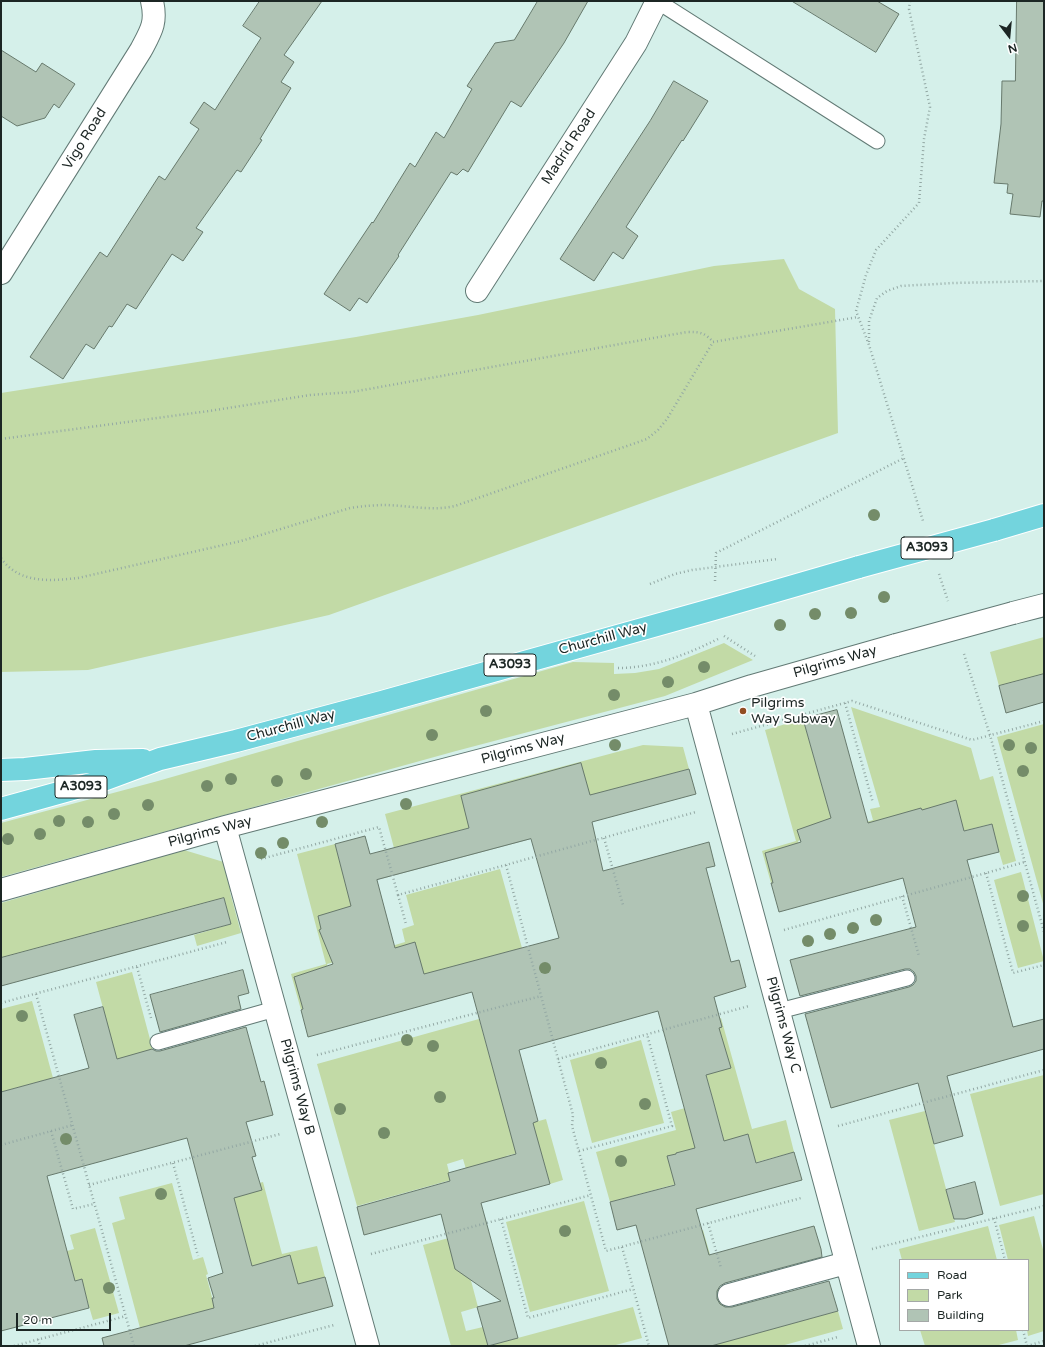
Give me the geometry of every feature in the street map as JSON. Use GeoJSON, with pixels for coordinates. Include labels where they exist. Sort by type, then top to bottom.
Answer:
{"type":"FeatureCollection","features":[{"type":"Feature","properties":{"kind":"main road","name":"Churchill Way"},"geometry":{"type":"LineString","coordinates":[[1,809],[98,782],[160,759],[236,741],[382,702],[714,609],[859,566],[1044,516]]}},
{"type":"Feature","properties":{"kind":"main road","name":"Churchill Way"},"geometry":{"type":"LineString","coordinates":[[1,770],[26,769],[96,761],[160,759]]}},
{"type":"Feature","properties":{"kind":"street","name":"Vigo Road"},"geometry":{"type":"LineString","coordinates":[[4,261],[141,50],[153,26],[155,12],[152,1]]}},
{"type":"Feature","properties":{"kind":"street","name":"Madrid Road"},"geometry":{"type":"LineString","coordinates":[[477,291],[636,43],[657,1]]}},
{"type":"Feature","properties":{"kind":"street","name":"Pilgrims Way"},"geometry":{"type":"LineString","coordinates":[[1,890],[225,827],[696,704],[752,686],[896,645],[1044,605]]}},
{"type":"Feature","properties":{"kind":"street","name":"Pilgrims Way C"},"geometry":{"type":"LineString","coordinates":[[696,704],[869,1346]]}},
{"type":"Feature","properties":{"kind":"street","name":"Pilgrims Way B"},"geometry":{"type":"LineString","coordinates":[[225,827],[368,1346]]}},
{"type":"Feature","properties":{"kind":"street"},"geometry":{"type":"LineString","coordinates":[[729,1295],[845,1260]]}},
{"type":"Feature","properties":{"kind":"lane"},"geometry":{"type":"LineString","coordinates":[[657,1],[878,141]]}},
{"type":"Feature","properties":{"kind":"lane"},"geometry":{"type":"LineString","coordinates":[[779,1011],[907,978]]}},
{"type":"Feature","properties":{"kind":"lane"},"geometry":{"type":"LineString","coordinates":[[158,1042],[275,1009]]}},
{"type":"Feature","properties":{"kind":"path"},"geometry":{"type":"LineString","coordinates":[[904,458],[869,345],[856,311],[866,275],[876,250],[919,203],[924,139],[930,106],[909,9],[910,1]]}},
{"type":"Feature","properties":{"kind":"path"},"geometry":{"type":"LineString","coordinates":[[869,345],[869,321],[877,298],[887,291],[901,286],[1044,281]]}},
{"type":"Feature","properties":{"kind":"path"},"geometry":{"type":"LineString","coordinates":[[1,558],[7,567],[21,575],[39,580],[78,578],[240,541],[350,508],[387,505],[446,508],[456,506],[647,439],[658,430],[666,419],[713,342],[858,317]]}},
{"type":"Feature","properties":{"kind":"path"},"geometry":{"type":"LineString","coordinates":[[1,439],[310,396],[352,392],[687,332],[701,332],[713,342]]}},
{"type":"Feature","properties":{"kind":"path"},"geometry":{"type":"LineString","coordinates":[[650,584],[675,574],[692,570],[777,559]]}},
{"type":"Feature","properties":{"kind":"path"},"geometry":{"type":"LineString","coordinates":[[618,668],[631,668],[650,665],[677,657],[724,636]]}},
{"type":"Feature","properties":{"kind":"path"},"geometry":{"type":"LineString","coordinates":[[968,666],[990,735],[1044,930]]}},
{"type":"Feature","properties":{"kind":"path"},"geometry":{"type":"LineString","coordinates":[[706,742],[852,701],[972,740],[1044,721]]}},
{"type":"Feature","properties":{"kind":"path"},"geometry":{"type":"LineString","coordinates":[[845,703],[873,803]]}},
{"type":"Feature","properties":{"kind":"path"},"geometry":{"type":"LineString","coordinates":[[398,895],[723,805]]}},
{"type":"Feature","properties":{"kind":"path"},"geometry":{"type":"LineString","coordinates":[[236,866],[379,827],[406,924]]}},
{"type":"Feature","properties":{"kind":"path"},"geometry":{"type":"LineString","coordinates":[[604,838],[623,905]]}},
{"type":"Feature","properties":{"kind":"path"},"geometry":{"type":"LineString","coordinates":[[778,932],[1025,862]]}},
{"type":"Feature","properties":{"kind":"path"},"geometry":{"type":"LineString","coordinates":[[506,865],[573,1115],[572,1126],[606,1251],[827,1191]]}},
{"type":"Feature","properties":{"kind":"path"},"geometry":{"type":"LineString","coordinates":[[986,873],[1013,973],[1044,965]]}},
{"type":"Feature","properties":{"kind":"path"},"geometry":{"type":"LineString","coordinates":[[902,896],[923,974],[907,978]]}},
{"type":"Feature","properties":{"kind":"path"},"geometry":{"type":"LineString","coordinates":[[1,1003],[255,934]]}},
{"type":"Feature","properties":{"kind":"path"},"geometry":{"type":"LineString","coordinates":[[137,967],[158,1042]]}},
{"type":"Feature","properties":{"kind":"path"},"geometry":{"type":"LineString","coordinates":[[36,994],[134,1346]]}},
{"type":"Feature","properties":{"kind":"path"},"geometry":{"type":"LineString","coordinates":[[290,1062],[541,996]]}},
{"type":"Feature","properties":{"kind":"path"},"geometry":{"type":"LineString","coordinates":[[558,1059],[755,1004]]}},
{"type":"Feature","properties":{"kind":"path"},"geometry":{"type":"LineString","coordinates":[[579,1152],[672,1126],[647,1034]]}},
{"type":"Feature","properties":{"kind":"path"},"geometry":{"type":"LineString","coordinates":[[812,1134],[1044,1070]]}},
{"type":"Feature","properties":{"kind":"path"},"geometry":{"type":"LineString","coordinates":[[1,1145],[72,1125]]}},
{"type":"Feature","properties":{"kind":"path"},"geometry":{"type":"LineString","coordinates":[[89,1185],[308,1127]]}},
{"type":"Feature","properties":{"kind":"path"},"geometry":{"type":"LineString","coordinates":[[51,1131],[73,1209],[94,1204]]}},
{"type":"Feature","properties":{"kind":"path"},"geometry":{"type":"LineString","coordinates":[[173,1162],[198,1256]]}},
{"type":"Feature","properties":{"kind":"path"},"geometry":{"type":"LineString","coordinates":[[344,1262],[591,1195]]}},
{"type":"Feature","properties":{"kind":"path"},"geometry":{"type":"LineString","coordinates":[[845,1260],[994,1218],[1044,1206]]}},
{"type":"Feature","properties":{"kind":"path"},"geometry":{"type":"LineString","coordinates":[[994,1218],[1005,1259]]}},
{"type":"Feature","properties":{"kind":"path"},"geometry":{"type":"LineString","coordinates":[[500,1220],[528,1318],[633,1289]]}},
{"type":"Feature","properties":{"kind":"path"},"geometry":{"type":"LineString","coordinates":[[708,1223],[729,1295]]}},
{"type":"Feature","properties":{"kind":"path"},"geometry":{"type":"LineString","coordinates":[[622,1247],[649,1346]]}},
{"type":"Feature","properties":{"kind":"path"},"geometry":{"type":"LineString","coordinates":[[14,1346],[126,1316]]}},
{"type":"Feature","properties":{"kind":"path"},"geometry":{"type":"LineString","coordinates":[[255,1346],[360,1318]]}},
{"type":"Feature","properties":{"kind":"path"},"geometry":{"type":"LineString","coordinates":[[805,1346],[850,1334],[862,1324]]}},
{"type":"Feature","properties":{"kind":"path"},"geometry":{"type":"LineString","coordinates":[[1023,1331],[1027,1346],[1044,1341]]}},
{"type":"Feature","properties":{"kind":"path"},"geometry":{"type":"LineString","coordinates":[[38,1339],[40,1346]]}},
{"type":"Feature","properties":{"kind":"green space"},"geometry":{"type":"Polygon","coordinates":[[[784,259],[799,289],[835,309],[838,433],[329,615],[88,670],[1,672],[1,393],[356,337],[478,315],[714,266],[784,259]]]}},
{"type":"Feature","properties":{"kind":"green space"},"geometry":{"type":"Polygon","coordinates":[[[1044,637],[1044,674],[999,686],[990,652],[1044,637]]]}},
{"type":"Feature","properties":{"kind":"green space"},"geometry":{"type":"Polygon","coordinates":[[[724,643],[753,660],[665,696],[456,751],[1,877],[1,823],[158,781],[573,662],[614,663],[614,674],[635,673],[659,669],[724,643]]]}},
{"type":"Feature","properties":{"kind":"green space"},"geometry":{"type":"Polygon","coordinates":[[[851,707],[971,748],[980,780],[993,776],[1016,861],[1003,865],[991,824],[959,832],[834,831],[798,841],[807,874],[771,883],[762,851],[796,841],[765,730],[803,719],[835,831],[873,820],[870,809],[880,807],[851,707]]]}},
{"type":"Feature","properties":{"kind":"green space"},"geometry":{"type":"Polygon","coordinates":[[[1044,724],[1044,907],[997,737],[1044,724]]]}},
{"type":"Feature","properties":{"kind":"green space"},"geometry":{"type":"Polygon","coordinates":[[[643,745],[683,747],[689,769],[394,848],[385,814],[643,745]]]}},
{"type":"Feature","properties":{"kind":"green space"},"geometry":{"type":"Polygon","coordinates":[[[335,844],[365,954],[327,964],[336,999],[301,1010],[291,974],[326,964],[297,854],[335,844]]]}},
{"type":"Feature","properties":{"kind":"green space"},"geometry":{"type":"Polygon","coordinates":[[[184,850],[227,863],[234,890],[230,892],[241,933],[197,946],[194,935],[231,924],[224,898],[1,958],[1,903],[184,850]]]}},
{"type":"Feature","properties":{"kind":"green space"},"geometry":{"type":"Polygon","coordinates":[[[500,869],[522,948],[374,988],[365,954],[405,942],[402,929],[414,925],[406,895],[500,869]]]}},
{"type":"Feature","properties":{"kind":"green space"},"geometry":{"type":"Polygon","coordinates":[[[1021,872],[1044,961],[1018,968],[994,880],[1021,872]]]}},
{"type":"Feature","properties":{"kind":"green space"},"geometry":{"type":"Polygon","coordinates":[[[132,972],[162,1084],[126,1094],[96,982],[132,972]]]}},
{"type":"Feature","properties":{"kind":"green space"},"geometry":{"type":"Polygon","coordinates":[[[32,1001],[53,1078],[1,1092],[1,1009],[32,1001]]]}},
{"type":"Feature","properties":{"kind":"green space"},"geometry":{"type":"Polygon","coordinates":[[[721,1018],[752,1129],[786,1120],[794,1152],[610,1202],[596,1152],[676,1130],[671,1112],[685,1108],[713,1140],[723,1137],[693,1026],[721,1018]]]}},
{"type":"Feature","properties":{"kind":"green space"},"geometry":{"type":"Polygon","coordinates":[[[479,1019],[510,1129],[546,1119],[563,1180],[550,1184],[542,1156],[525,1160],[522,1152],[506,1156],[508,1165],[468,1176],[463,1159],[447,1164],[451,1180],[357,1206],[317,1064],[479,1019]]]}},
{"type":"Feature","properties":{"kind":"green space"},"geometry":{"type":"Polygon","coordinates":[[[641,1040],[664,1123],[592,1143],[570,1060],[641,1040]]]}},
{"type":"Feature","properties":{"kind":"green space"},"geometry":{"type":"Polygon","coordinates":[[[1044,1075],[1044,1194],[1000,1206],[970,1094],[1044,1075]]]}},
{"type":"Feature","properties":{"kind":"green space"},"geometry":{"type":"Polygon","coordinates":[[[925,1111],[955,1222],[919,1231],[889,1120],[925,1111]]]}},
{"type":"Feature","properties":{"kind":"green space"},"geometry":{"type":"Polygon","coordinates":[[[1,1150],[67,1251],[74,1249],[70,1235],[95,1228],[119,1313],[93,1320],[81,1279],[44,1290],[1,1150]]]}},
{"type":"Feature","properties":{"kind":"green space"},"geometry":{"type":"Polygon","coordinates":[[[263,1182],[282,1254],[317,1246],[325,1277],[250,1297],[251,1263],[232,1190],[263,1182]]]}},
{"type":"Feature","properties":{"kind":"green space"},"geometry":{"type":"Polygon","coordinates":[[[172,1183],[193,1260],[203,1257],[208,1274],[206,1275],[215,1308],[140,1328],[112,1223],[125,1219],[119,1197],[172,1183]]]}},
{"type":"Feature","properties":{"kind":"green space"},"geometry":{"type":"Polygon","coordinates":[[[584,1201],[609,1291],[530,1312],[506,1222],[584,1201]]]}},
{"type":"Feature","properties":{"kind":"green space"},"geometry":{"type":"Polygon","coordinates":[[[1034,1216],[1044,1253],[1044,1331],[1028,1336],[1029,1259],[1008,1259],[999,1225],[1034,1216]]]}},
{"type":"Feature","properties":{"kind":"green space"},"geometry":{"type":"Polygon","coordinates":[[[988,1226],[997,1259],[902,1259],[899,1249],[988,1226]]]}},
{"type":"Feature","properties":{"kind":"green space"},"geometry":{"type":"Polygon","coordinates":[[[703,1230],[734,1339],[838,1311],[843,1329],[781,1346],[711,1346],[671,1240],[703,1230]]]}},
{"type":"Feature","properties":{"kind":"green space"},"geometry":{"type":"Polygon","coordinates":[[[456,1236],[469,1273],[478,1307],[461,1312],[466,1331],[483,1327],[488,1346],[451,1346],[423,1245],[456,1236]]]}},
{"type":"Feature","properties":{"kind":"green space"},"geometry":{"type":"Polygon","coordinates":[[[633,1307],[642,1338],[612,1346],[488,1346],[633,1307]]]}},
{"type":"Feature","properties":{"kind":"green space"},"geometry":{"type":"Polygon","coordinates":[[[920,1331],[1016,1331],[1018,1340],[995,1346],[925,1346],[920,1331]]]}},
{"type":"Feature","properties":{"kind":"building"},"geometry":{"type":"Polygon","coordinates":[[[260,1],[322,1],[284,55],[294,62],[281,82],[291,88],[260,139],[262,140],[241,172],[237,170],[196,228],[203,232],[183,261],[172,254],[136,309],[127,304],[112,327],[109,326],[94,349],[86,344],[63,379],[30,357],[100,252],[107,257],[159,176],[165,180],[199,129],[190,123],[204,102],[215,110],[261,38],[243,26],[260,1]]]}},
{"type":"Feature","properties":{"kind":"building"},"geometry":{"type":"Polygon","coordinates":[[[538,1],[588,1],[564,43],[521,107],[511,101],[468,172],[463,169],[457,175],[451,172],[398,255],[399,256],[367,303],[359,298],[350,311],[324,294],[372,222],[373,223],[410,163],[415,167],[436,132],[444,138],[472,89],[467,86],[495,43],[514,40],[538,1]]]}},
{"type":"Feature","properties":{"kind":"building"},"geometry":{"type":"Polygon","coordinates":[[[792,1],[877,1],[899,14],[876,52],[792,1]]]}},
{"type":"Feature","properties":{"kind":"building"},"geometry":{"type":"Polygon","coordinates":[[[1017,1],[1044,1],[1044,201],[1042,201],[1040,217],[1010,214],[1013,194],[1007,193],[1008,184],[994,183],[1001,124],[1002,81],[1015,81],[1017,1]]]}},
{"type":"Feature","properties":{"kind":"building"},"geometry":{"type":"Polygon","coordinates":[[[1,50],[36,72],[42,63],[75,84],[59,108],[54,104],[45,118],[17,126],[1,116],[1,50]]]}},
{"type":"Feature","properties":{"kind":"building"},"geometry":{"type":"Polygon","coordinates":[[[674,81],[708,101],[626,227],[638,236],[623,259],[613,252],[594,281],[560,259],[650,121],[674,81]]]}},
{"type":"Feature","properties":{"kind":"building"},"geometry":{"type":"Polygon","coordinates":[[[1044,674],[1044,702],[1006,713],[999,686],[1044,674]]]}},
{"type":"Feature","properties":{"kind":"building"},"geometry":{"type":"Polygon","coordinates":[[[837,710],[868,823],[956,800],[964,831],[992,824],[999,852],[967,860],[1013,1027],[1044,1019],[1044,1049],[947,1076],[963,1136],[934,1144],[918,1083],[831,1108],[805,1014],[909,987],[916,981],[914,972],[910,969],[905,969],[800,996],[790,960],[916,927],[903,878],[779,912],[771,883],[773,883],[765,853],[801,842],[797,830],[831,818],[803,719],[837,710]]]}},
{"type":"Feature","properties":{"kind":"building"},"geometry":{"type":"Polygon","coordinates":[[[581,763],[590,795],[689,769],[696,794],[592,822],[603,871],[709,842],[715,866],[706,868],[731,962],[739,960],[746,987],[714,997],[722,1027],[719,1028],[731,1068],[706,1075],[724,1141],[748,1134],[756,1163],[794,1152],[802,1180],[696,1209],[709,1255],[814,1226],[822,1257],[725,1283],[720,1286],[717,1291],[717,1299],[720,1304],[725,1307],[732,1307],[829,1281],[838,1311],[711,1346],[669,1346],[636,1225],[617,1230],[610,1202],[675,1185],[667,1156],[695,1148],[658,1011],[519,1050],[538,1121],[533,1123],[550,1184],[481,1203],[518,1338],[488,1346],[477,1307],[501,1301],[455,1269],[441,1214],[364,1235],[357,1207],[450,1181],[448,1173],[516,1154],[472,992],[308,1037],[301,1010],[303,1009],[294,977],[333,964],[319,930],[321,929],[318,916],[351,906],[335,844],[365,836],[370,854],[469,828],[461,796],[581,763]],[[531,839],[377,880],[395,948],[415,942],[424,974],[559,938],[531,839]]]}},
{"type":"Feature","properties":{"kind":"building"},"geometry":{"type":"Polygon","coordinates":[[[224,898],[231,924],[1,986],[1,958],[224,898]]]}},
{"type":"Feature","properties":{"kind":"building"},"geometry":{"type":"Polygon","coordinates":[[[243,970],[249,993],[238,996],[241,1009],[160,1032],[150,995],[243,970]]]}},
{"type":"Feature","properties":{"kind":"building"},"geometry":{"type":"Polygon","coordinates":[[[103,1007],[117,1059],[152,1049],[160,1051],[246,1027],[261,1082],[264,1081],[273,1115],[246,1122],[256,1156],[252,1157],[262,1190],[234,1198],[252,1266],[290,1255],[298,1284],[325,1277],[333,1306],[184,1346],[104,1346],[102,1338],[214,1308],[212,1298],[214,1298],[208,1278],[223,1273],[187,1138],[47,1176],[75,1281],[82,1279],[89,1308],[1,1331],[1,1092],[89,1068],[74,1015],[103,1007]]]}},
{"type":"Feature","properties":{"kind":"building"},"geometry":{"type":"Polygon","coordinates":[[[975,1182],[983,1214],[965,1219],[954,1219],[946,1190],[975,1182]]]}},
{"type":"Feature","properties":{"kind":"place","name":"Pilgrims Way Subway"},"geometry":{"type":"Point","coordinates":[743,711]}}]}
